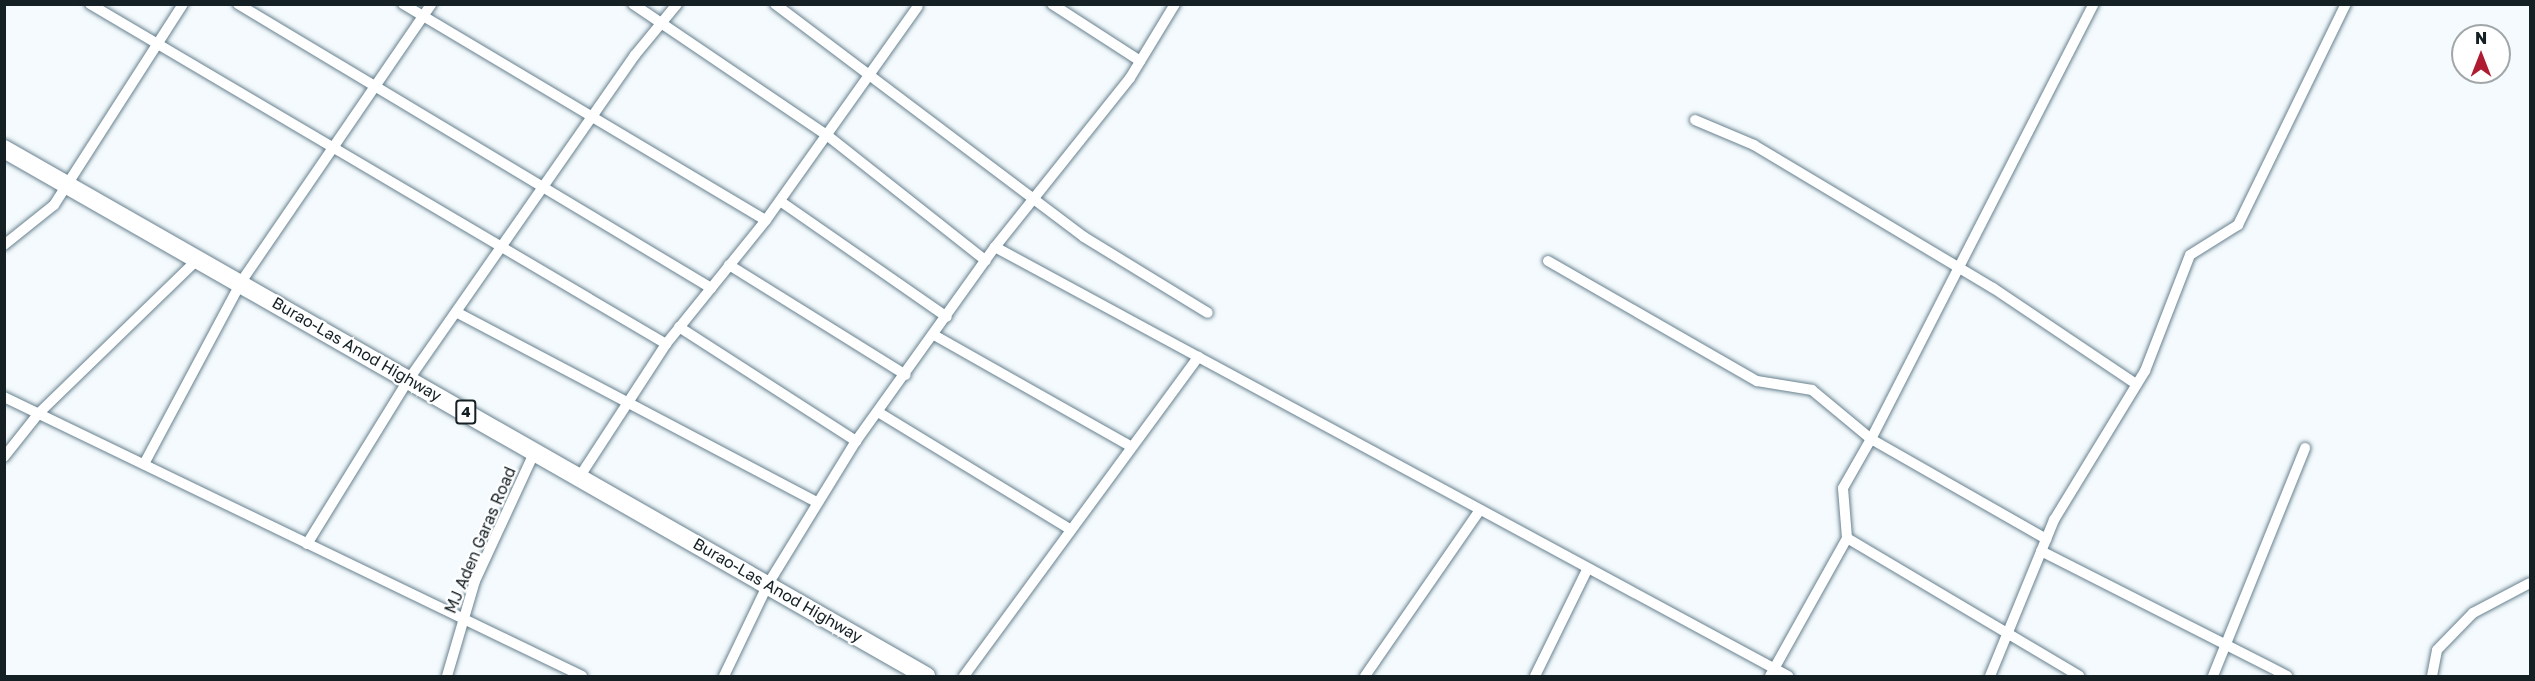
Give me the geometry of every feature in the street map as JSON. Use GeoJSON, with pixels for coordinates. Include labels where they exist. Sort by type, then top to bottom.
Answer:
{"type":"FeatureCollection","features":[{"type":"Feature","properties":{"kind":"highway","name":"Burao-Las Anod Highway"},"geometry":{"type":"LineString","coordinates":[[4,149],[67,180],[926,676]]}},
{"type":"Feature","properties":{"kind":"street"},"geometry":{"type":"LineString","coordinates":[[90,4],[503,251],[666,344]]}},
{"type":"Feature","properties":{"kind":"street"},"geometry":{"type":"LineString","coordinates":[[4,245],[46,213],[183,4]]}},
{"type":"Feature","properties":{"kind":"street"},"geometry":{"type":"LineString","coordinates":[[238,4],[373,88],[711,288]]}},
{"type":"Feature","properties":{"kind":"street"},"geometry":{"type":"LineString","coordinates":[[403,4],[766,220]]}},
{"type":"Feature","properties":{"kind":"street"},"geometry":{"type":"LineString","coordinates":[[144,464],[241,282],[431,4]]}},
{"type":"Feature","properties":{"kind":"street"},"geometry":{"type":"LineString","coordinates":[[633,4],[828,136],[986,261]]}},
{"type":"Feature","properties":{"kind":"street"},"geometry":{"type":"LineString","coordinates":[[307,544],[409,379],[503,251],[543,190],[596,118],[635,55],[677,4]]}},
{"type":"Feature","properties":{"kind":"street"},"geometry":{"type":"LineString","coordinates":[[775,4],[1084,237],[1208,313]]}},
{"type":"Feature","properties":{"kind":"street"},"geometry":{"type":"LineString","coordinates":[[1052,4],[1140,61]]}},
{"type":"Feature","properties":{"kind":"street"},"geometry":{"type":"LineString","coordinates":[[724,676],[768,584],[856,441],[906,375],[995,247],[1140,61],[1175,4]]}},
{"type":"Feature","properties":{"kind":"street"},"geometry":{"type":"LineString","coordinates":[[1772,673],[1847,538],[1843,488],[1871,439],[2094,4]]}},
{"type":"Feature","properties":{"kind":"street"},"geometry":{"type":"LineString","coordinates":[[1990,676],[2046,539],[2136,384],[2182,284],[2190,255],[2238,225],[2346,4]]}},
{"type":"Feature","properties":{"kind":"street"},"geometry":{"type":"LineString","coordinates":[[580,476],[666,344],[766,220],[828,136],[917,5]]}},
{"type":"Feature","properties":{"kind":"street"},"geometry":{"type":"LineString","coordinates":[[1695,120],[1754,145],[1958,268],[2136,384]]}},
{"type":"Feature","properties":{"kind":"street"},"geometry":{"type":"LineString","coordinates":[[780,201],[947,317]]}},
{"type":"Feature","properties":{"kind":"street"},"geometry":{"type":"LineString","coordinates":[[995,247],[1588,568],[1772,673],[1788,676]]}},
{"type":"Feature","properties":{"kind":"street"},"geometry":{"type":"LineString","coordinates":[[4,457],[39,413],[199,258]]}},
{"type":"Feature","properties":{"kind":"street"},"geometry":{"type":"LineString","coordinates":[[1548,261],[1757,381],[1812,390],[1871,439],[2046,539]]}},
{"type":"Feature","properties":{"kind":"street"},"geometry":{"type":"LineString","coordinates":[[729,265],[906,375]]}},
{"type":"Feature","properties":{"kind":"street"},"geometry":{"type":"LineString","coordinates":[[456,312],[627,405],[817,502]]}},
{"type":"Feature","properties":{"kind":"street"},"geometry":{"type":"LineString","coordinates":[[680,327],[856,441]]}},
{"type":"Feature","properties":{"kind":"street"},"geometry":{"type":"LineString","coordinates":[[934,335],[1132,447]]}},
{"type":"Feature","properties":{"kind":"street"},"geometry":{"type":"LineString","coordinates":[[964,676],[1198,357]]}},
{"type":"Feature","properties":{"kind":"street"},"geometry":{"type":"LineString","coordinates":[[4,397],[582,676]]}},
{"type":"Feature","properties":{"kind":"street"},"geometry":{"type":"LineString","coordinates":[[878,412],[1071,530]]}},
{"type":"Feature","properties":{"kind":"street"},"geometry":{"type":"LineString","coordinates":[[2213,676],[2305,448]]}},
{"type":"Feature","properties":{"kind":"street","name":"MJ Aden Garas Road"},"geometry":{"type":"LineString","coordinates":[[447,676],[462,618],[535,451]]}},
{"type":"Feature","properties":{"kind":"street"},"geometry":{"type":"LineString","coordinates":[[1365,676],[1480,510]]}},
{"type":"Feature","properties":{"kind":"street"},"geometry":{"type":"LineString","coordinates":[[1847,538],[2079,676]]}},
{"type":"Feature","properties":{"kind":"street"},"geometry":{"type":"LineString","coordinates":[[2041,551],[2288,676]]}},
{"type":"Feature","properties":{"kind":"street"},"geometry":{"type":"LineString","coordinates":[[1535,676],[1588,568]]}},
{"type":"Feature","properties":{"kind":"street"},"geometry":{"type":"LineString","coordinates":[[2432,676],[2438,650],[2473,613],[2530,583]]}}]}
